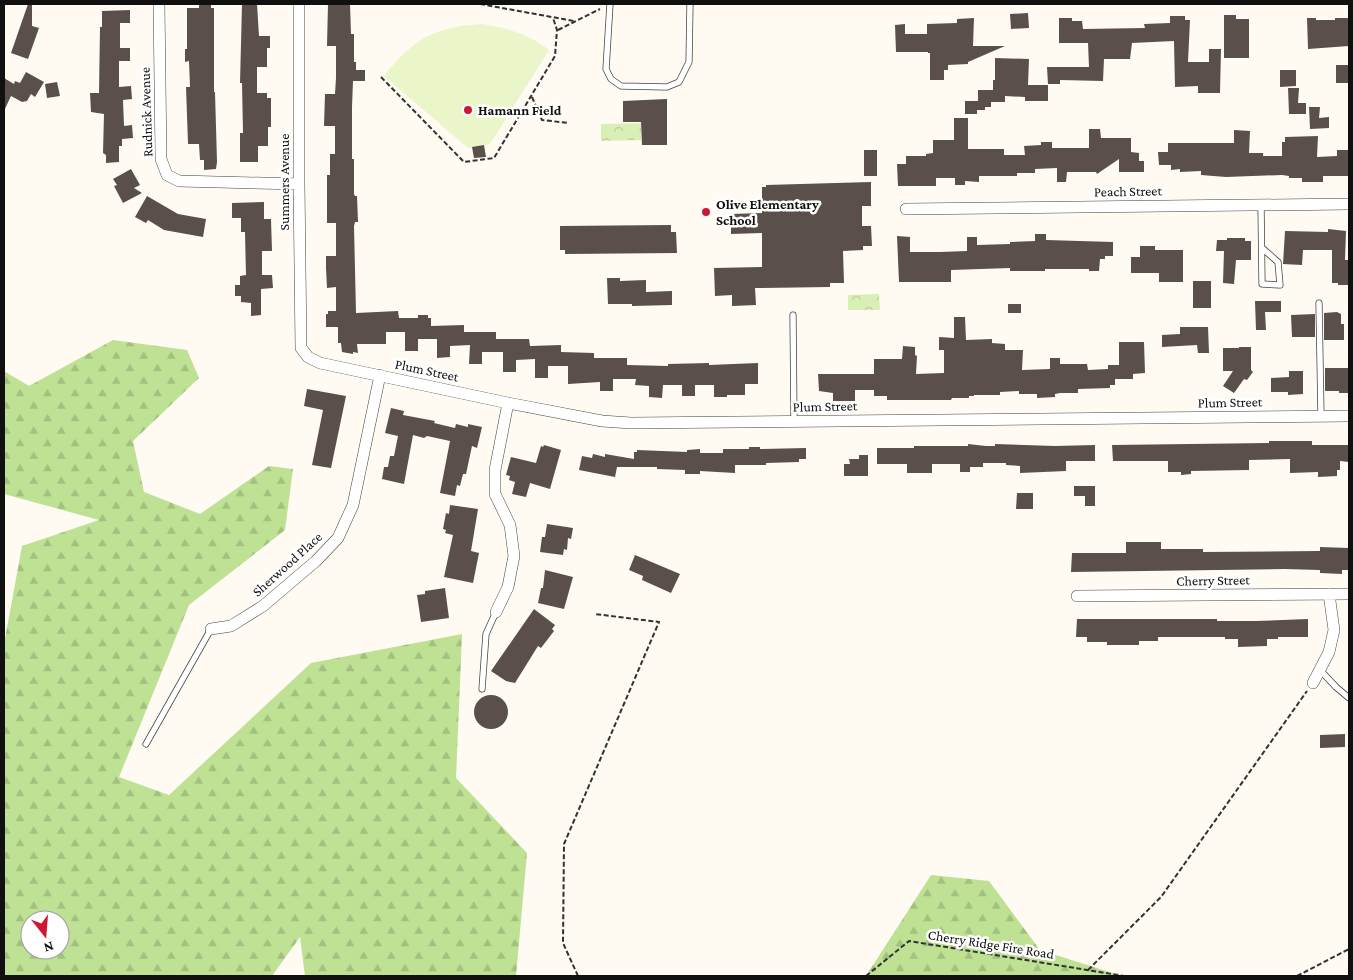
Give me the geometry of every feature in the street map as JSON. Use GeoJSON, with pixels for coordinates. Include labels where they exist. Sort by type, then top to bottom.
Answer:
{"type":"FeatureCollection","features":[{"type":"Feature","properties":{"kind":"street","name":"Rudnick Avenue"},"geometry":{"type":"LineString","coordinates":[[159,4],[161,159],[167,175],[179,182],[299,184]]}},
{"type":"Feature","properties":{"kind":"street","name":"Summers Avenue"},"geometry":{"type":"LineString","coordinates":[[299,4],[301,348],[308,357]]}},
{"type":"Feature","properties":{"kind":"street","name":"Peach Street"},"geometry":{"type":"LineString","coordinates":[[906,209],[1349,204]]}},
{"type":"Feature","properties":{"kind":"street","name":"Plum Street"},"geometry":{"type":"LineString","coordinates":[[308,357],[320,363],[508,403],[602,421],[631,423],[1349,416]]}},
{"type":"Feature","properties":{"kind":"street","name":"Sherwood Place"},"geometry":{"type":"LineString","coordinates":[[211,630],[231,626],[263,606],[316,561],[338,538],[353,505],[380,376]]}},
{"type":"Feature","properties":{"kind":"street"},"geometry":{"type":"LineString","coordinates":[[496,612],[508,587],[514,556],[510,525],[495,494],[494,470],[508,403]]}},
{"type":"Feature","properties":{"kind":"street"},"geometry":{"type":"LineString","coordinates":[[1312,683],[1329,652],[1334,630],[1329,594]]}},
{"type":"Feature","properties":{"kind":"street","name":"Cherry Street"},"geometry":{"type":"LineString","coordinates":[[1077,596],[1349,594]]}},
{"type":"Feature","properties":{"kind":"lane"},"geometry":{"type":"LineString","coordinates":[[610,4],[606,69],[611,79],[621,86],[667,87],[679,82],[689,62],[690,4]]}},
{"type":"Feature","properties":{"kind":"lane"},"geometry":{"type":"LineString","coordinates":[[1261,205],[1262,284],[1280,285],[1278,262],[1262,248]]}},
{"type":"Feature","properties":{"kind":"lane"},"geometry":{"type":"LineString","coordinates":[[1320,303],[1321,416]]}},
{"type":"Feature","properties":{"kind":"lane"},"geometry":{"type":"LineString","coordinates":[[793,315],[794,422]]}},
{"type":"Feature","properties":{"kind":"lane"},"geometry":{"type":"LineString","coordinates":[[482,688],[486,634],[496,612]]}},
{"type":"Feature","properties":{"kind":"lane"},"geometry":{"type":"LineString","coordinates":[[146,744],[211,630]]}},
{"type":"Feature","properties":{"kind":"lane"},"geometry":{"type":"LineString","coordinates":[[1320,670],[1349,698]]}},
{"type":"Feature","properties":{"kind":"path"},"geometry":{"type":"LineString","coordinates":[[480,4],[574,21]]}},
{"type":"Feature","properties":{"kind":"path"},"geometry":{"type":"LineString","coordinates":[[557,30],[610,4]]}},
{"type":"Feature","properties":{"kind":"path"},"geometry":{"type":"LineString","coordinates":[[381,77],[464,162],[494,158],[555,56],[557,30],[553,18]]}},
{"type":"Feature","properties":{"kind":"path"},"geometry":{"type":"LineString","coordinates":[[531,96],[542,120],[569,123]]}},
{"type":"Feature","properties":{"kind":"path"},"geometry":{"type":"LineString","coordinates":[[578,976],[563,943],[564,844],[659,622],[595,614]]}},
{"type":"Feature","properties":{"kind":"path"},"geometry":{"type":"LineString","coordinates":[[1088,970],[1161,897],[1312,683]]}},
{"type":"Feature","properties":{"kind":"path","name":"Cherry Ridge Fire Road"},"geometry":{"type":"LineString","coordinates":[[866,976],[909,941],[1124,976]]}},
{"type":"Feature","properties":{"kind":"path"},"geometry":{"type":"LineString","coordinates":[[1297,976],[1349,949]]}},
{"type":"Feature","properties":{"kind":"green space","name":"Hamann Field"},"geometry":{"type":"Polygon","coordinates":[[[482,24],[517,32],[549,50],[490,144],[468,148],[384,76],[405,53],[426,37],[451,28],[482,24]]]}},
{"type":"Feature","properties":{"kind":"green space"},"geometry":{"type":"Polygon","coordinates":[[[641,123],[641,140],[601,141],[601,124],[641,123]]]}},
{"type":"Feature","properties":{"kind":"green space"},"geometry":{"type":"Polygon","coordinates":[[[879,294],[880,310],[848,310],[848,295],[879,294]]]}},
{"type":"Feature","properties":{"kind":"green space"},"geometry":{"type":"Polygon","coordinates":[[[113,340],[187,350],[199,378],[133,441],[144,492],[200,514],[269,466],[293,469],[285,530],[189,605],[119,777],[169,795],[311,663],[462,634],[456,778],[527,853],[516,976],[305,976],[300,937],[272,976],[4,976],[4,644],[22,546],[99,520],[4,494],[4,371],[29,386],[113,340]]]}},
{"type":"Feature","properties":{"kind":"green space"},"geometry":{"type":"Polygon","coordinates":[[[931,875],[989,881],[1040,950],[1122,976],[866,976],[931,875]]]}},
{"type":"Feature","properties":{"kind":"building"},"geometry":{"type":"Polygon","coordinates":[[[28,4],[32,4],[32,26],[39,28],[28,59],[11,53],[28,4]]]}},
{"type":"Feature","properties":{"kind":"building"},"geometry":{"type":"Polygon","coordinates":[[[199,4],[211,4],[211,8],[214,8],[214,92],[217,162],[216,169],[204,170],[204,160],[200,160],[199,144],[188,144],[186,87],[190,87],[189,61],[185,62],[185,49],[187,49],[187,8],[199,8],[199,4]]]}},
{"type":"Feature","properties":{"kind":"building"},"geometry":{"type":"Polygon","coordinates":[[[242,4],[257,4],[259,36],[270,36],[270,48],[267,48],[267,67],[257,67],[257,93],[267,93],[267,98],[271,98],[271,127],[268,127],[268,146],[258,146],[258,162],[240,162],[240,133],[243,133],[242,83],[240,83],[242,4]]]}},
{"type":"Feature","properties":{"kind":"building"},"geometry":{"type":"Polygon","coordinates":[[[328,4],[350,4],[351,34],[354,34],[354,62],[356,62],[356,70],[365,70],[365,81],[353,81],[352,107],[352,159],[354,159],[354,194],[357,196],[358,222],[355,222],[354,226],[356,313],[398,311],[399,318],[418,318],[418,315],[428,315],[428,318],[431,318],[431,326],[464,325],[464,332],[496,332],[496,339],[529,339],[530,346],[561,345],[561,352],[594,353],[594,358],[627,358],[627,365],[668,366],[668,364],[758,363],[758,384],[745,384],[745,395],[727,395],[727,397],[714,397],[714,385],[695,385],[695,396],[682,396],[682,385],[663,385],[662,398],[649,397],[649,386],[635,385],[636,379],[613,379],[613,391],[600,391],[600,382],[568,384],[568,366],[548,366],[548,378],[535,378],[535,359],[516,360],[516,372],[503,372],[503,352],[482,352],[482,364],[469,364],[470,345],[450,346],[450,357],[437,358],[437,339],[418,339],[418,351],[405,351],[405,332],[386,332],[386,344],[357,344],[358,353],[342,352],[341,343],[338,343],[338,327],[326,327],[326,314],[328,314],[328,311],[336,311],[336,287],[327,288],[326,268],[326,256],[336,256],[336,223],[327,223],[327,175],[330,175],[330,154],[335,154],[335,126],[324,126],[325,94],[335,94],[336,78],[336,46],[327,46],[328,4]]]}},
{"type":"Feature","properties":{"kind":"building"},"geometry":{"type":"Polygon","coordinates":[[[130,10],[130,23],[120,23],[120,48],[130,48],[130,61],[119,61],[119,87],[131,86],[132,99],[123,100],[124,126],[132,125],[133,138],[122,139],[122,146],[119,146],[119,162],[106,163],[106,155],[103,153],[104,114],[91,112],[90,93],[99,93],[102,11],[130,10]]]}},
{"type":"Feature","properties":{"kind":"building"},"geometry":{"type":"Polygon","coordinates":[[[1028,13],[1029,28],[1011,29],[1010,14],[1028,13]]]}},
{"type":"Feature","properties":{"kind":"building"},"geometry":{"type":"Polygon","coordinates":[[[1224,15],[1236,15],[1236,19],[1249,19],[1249,58],[1224,58],[1224,15]]]}},
{"type":"Feature","properties":{"kind":"building"},"geometry":{"type":"Polygon","coordinates":[[[1170,16],[1185,16],[1185,20],[1190,20],[1188,62],[1209,62],[1209,49],[1221,49],[1220,93],[1198,93],[1198,86],[1175,87],[1174,41],[1132,43],[1130,59],[1104,59],[1103,81],[1060,80],[1060,84],[1048,84],[1047,67],[1089,67],[1088,43],[1059,43],[1059,18],[1072,18],[1072,21],[1082,21],[1083,29],[1145,28],[1144,24],[1170,23],[1170,16]]]}},
{"type":"Feature","properties":{"kind":"building"},"geometry":{"type":"Polygon","coordinates":[[[974,18],[973,46],[1005,46],[968,62],[968,64],[948,65],[948,70],[944,70],[944,80],[930,80],[930,53],[896,52],[895,25],[905,24],[905,34],[927,34],[927,24],[957,23],[957,19],[974,18]]]}},
{"type":"Feature","properties":{"kind":"building"},"geometry":{"type":"Polygon","coordinates":[[[1307,18],[1335,20],[1335,18],[1349,18],[1349,46],[1308,49],[1307,18]]]}},
{"type":"Feature","properties":{"kind":"building"},"geometry":{"type":"Polygon","coordinates":[[[995,58],[1029,59],[1028,85],[1048,85],[1048,101],[1025,101],[1025,97],[1005,96],[1005,102],[991,102],[991,107],[985,107],[985,110],[977,110],[977,114],[965,114],[965,101],[978,101],[978,90],[993,90],[995,58]]]}},
{"type":"Feature","properties":{"kind":"building"},"geometry":{"type":"Polygon","coordinates":[[[1336,65],[1349,65],[1349,83],[1336,83],[1336,65]]]}},
{"type":"Feature","properties":{"kind":"building"},"geometry":{"type":"Polygon","coordinates":[[[1280,70],[1296,70],[1296,86],[1280,87],[1280,70]]]}},
{"type":"Feature","properties":{"kind":"building"},"geometry":{"type":"Polygon","coordinates":[[[26,72],[44,82],[35,97],[31,94],[27,101],[22,102],[11,96],[4,111],[4,78],[14,84],[15,81],[20,83],[26,72]]]}},
{"type":"Feature","properties":{"kind":"building"},"geometry":{"type":"Polygon","coordinates":[[[57,82],[60,96],[47,98],[45,84],[57,82]]]}},
{"type":"Feature","properties":{"kind":"building"},"geometry":{"type":"Polygon","coordinates":[[[1288,88],[1299,88],[1298,103],[1306,103],[1306,114],[1289,114],[1288,88]]]}},
{"type":"Feature","properties":{"kind":"building"},"geometry":{"type":"Polygon","coordinates":[[[667,99],[667,145],[642,145],[641,122],[623,122],[623,101],[667,99]]]}},
{"type":"Feature","properties":{"kind":"building"},"geometry":{"type":"Polygon","coordinates":[[[1309,107],[1320,107],[1319,118],[1329,117],[1329,128],[1310,129],[1309,107]]]}},
{"type":"Feature","properties":{"kind":"building"},"geometry":{"type":"Polygon","coordinates":[[[954,118],[968,118],[968,149],[1004,149],[1004,155],[1025,155],[1024,146],[1041,145],[1041,142],[1052,142],[1052,148],[1089,148],[1089,129],[1100,129],[1101,138],[1131,138],[1131,152],[1139,153],[1139,161],[1144,161],[1144,172],[1119,172],[1119,159],[1097,174],[1096,172],[1067,172],[1066,182],[1057,182],[1057,168],[1035,169],[1035,173],[1017,173],[1017,176],[979,176],[979,182],[965,181],[965,185],[955,185],[955,178],[936,178],[936,186],[898,186],[897,164],[906,164],[906,156],[926,156],[926,154],[933,153],[933,140],[954,140],[954,118]]]}},
{"type":"Feature","properties":{"kind":"building"},"geometry":{"type":"Polygon","coordinates":[[[1234,130],[1250,131],[1249,153],[1263,153],[1263,156],[1282,156],[1282,142],[1285,142],[1285,137],[1318,136],[1317,157],[1337,156],[1337,150],[1349,150],[1349,176],[1323,176],[1323,182],[1302,182],[1302,178],[1289,178],[1289,176],[1282,175],[1226,177],[1201,175],[1201,171],[1180,172],[1180,169],[1171,170],[1171,165],[1159,165],[1158,152],[1168,152],[1168,143],[1234,143],[1234,130]]]}},
{"type":"Feature","properties":{"kind":"building"},"geometry":{"type":"Polygon","coordinates":[[[484,145],[486,157],[474,158],[472,147],[484,145]]]}},
{"type":"Feature","properties":{"kind":"building"},"geometry":{"type":"Polygon","coordinates":[[[864,150],[877,150],[877,176],[864,176],[864,150]]]}},
{"type":"Feature","properties":{"kind":"building"},"geometry":{"type":"Polygon","coordinates":[[[131,169],[140,185],[134,188],[142,193],[123,203],[114,186],[117,185],[113,179],[131,169]]]}},
{"type":"Feature","properties":{"kind":"building"},"geometry":{"type":"Polygon","coordinates":[[[871,182],[871,206],[862,206],[862,226],[871,226],[872,246],[863,246],[863,250],[843,251],[844,283],[830,283],[830,287],[755,288],[756,305],[732,306],[732,295],[715,296],[714,268],[762,267],[762,233],[731,234],[731,214],[762,213],[762,187],[766,187],[766,185],[871,182]]]}},
{"type":"Feature","properties":{"kind":"building"},"geometry":{"type":"Polygon","coordinates":[[[147,196],[178,214],[206,219],[203,237],[164,230],[148,220],[146,223],[135,217],[147,196]]]}},
{"type":"Feature","properties":{"kind":"building"},"geometry":{"type":"Polygon","coordinates":[[[264,202],[264,219],[271,219],[272,251],[262,251],[262,275],[272,275],[273,288],[261,289],[261,315],[251,316],[251,303],[241,302],[241,296],[235,296],[235,285],[240,285],[240,276],[246,275],[245,232],[241,232],[241,218],[232,218],[232,203],[264,202]]]}},
{"type":"Feature","properties":{"kind":"building"},"geometry":{"type":"Polygon","coordinates":[[[671,225],[671,232],[676,232],[677,253],[565,254],[565,250],[560,250],[560,226],[671,225]]]}},
{"type":"Feature","properties":{"kind":"building"},"geometry":{"type":"Polygon","coordinates":[[[1328,229],[1346,231],[1345,260],[1349,260],[1349,285],[1332,283],[1332,250],[1303,250],[1302,265],[1283,264],[1285,231],[1328,232],[1328,229]]]}},
{"type":"Feature","properties":{"kind":"building"},"geometry":{"type":"Polygon","coordinates":[[[1035,234],[1046,234],[1046,240],[1113,242],[1113,256],[1105,256],[1105,259],[1100,259],[1099,271],[1089,271],[1089,269],[1045,269],[1045,271],[1010,271],[1010,268],[951,270],[951,282],[899,282],[897,236],[910,237],[910,252],[940,252],[967,251],[967,237],[977,237],[977,245],[1010,244],[1010,242],[1035,241],[1035,234]]]}},
{"type":"Feature","properties":{"kind":"building"},"geometry":{"type":"Polygon","coordinates":[[[1227,238],[1245,238],[1245,241],[1251,241],[1251,260],[1236,260],[1234,284],[1223,283],[1224,251],[1216,251],[1217,240],[1227,240],[1227,238]]]}},
{"type":"Feature","properties":{"kind":"building"},"geometry":{"type":"Polygon","coordinates":[[[1140,246],[1155,246],[1155,250],[1183,250],[1183,282],[1159,282],[1159,273],[1131,273],[1131,257],[1140,257],[1140,246]]]}},
{"type":"Feature","properties":{"kind":"building"},"geometry":{"type":"Polygon","coordinates":[[[607,278],[620,278],[620,281],[646,280],[646,292],[672,291],[672,305],[632,306],[632,304],[608,304],[607,278]]]}},
{"type":"Feature","properties":{"kind":"building"},"geometry":{"type":"Polygon","coordinates":[[[1193,281],[1211,281],[1211,308],[1193,308],[1193,281]]]}},
{"type":"Feature","properties":{"kind":"building"},"geometry":{"type":"Polygon","coordinates":[[[1255,301],[1281,301],[1281,312],[1265,312],[1266,330],[1256,330],[1255,301]]]}},
{"type":"Feature","properties":{"kind":"building"},"geometry":{"type":"Polygon","coordinates":[[[1008,304],[1021,304],[1021,313],[1008,313],[1008,304]]]}},
{"type":"Feature","properties":{"kind":"building"},"geometry":{"type":"Polygon","coordinates":[[[1337,312],[1341,314],[1341,324],[1344,324],[1344,340],[1324,340],[1324,313],[1337,312]]]}},
{"type":"Feature","properties":{"kind":"building"},"geometry":{"type":"Polygon","coordinates":[[[1315,314],[1315,337],[1292,337],[1291,315],[1315,314]]]}},
{"type":"Feature","properties":{"kind":"building"},"geometry":{"type":"Polygon","coordinates":[[[954,317],[965,317],[966,340],[992,339],[992,343],[1005,344],[1005,350],[1023,350],[1022,370],[1050,369],[1050,358],[1060,358],[1060,364],[1087,364],[1088,370],[1108,369],[1108,365],[1119,365],[1119,342],[1144,342],[1145,373],[1133,374],[1133,379],[1115,379],[1115,385],[1110,385],[1110,388],[1078,389],[1078,393],[1060,393],[1055,394],[1055,397],[1037,398],[1037,394],[1019,394],[1019,391],[1000,392],[1000,395],[974,395],[969,396],[969,398],[952,398],[951,400],[887,400],[887,396],[874,396],[874,390],[855,390],[855,401],[833,401],[833,393],[819,391],[818,374],[874,374],[874,359],[902,359],[903,346],[915,347],[915,355],[917,356],[916,374],[944,373],[944,350],[939,350],[939,337],[954,338],[954,317]]]}},
{"type":"Feature","properties":{"kind":"building"},"geometry":{"type":"Polygon","coordinates":[[[1180,327],[1208,327],[1209,353],[1198,353],[1197,345],[1162,347],[1162,335],[1180,334],[1180,327]]]}},
{"type":"Feature","properties":{"kind":"building"},"geometry":{"type":"Polygon","coordinates":[[[1251,347],[1251,370],[1253,372],[1247,380],[1244,379],[1234,393],[1223,386],[1233,371],[1223,371],[1223,348],[1251,347]]]}},
{"type":"Feature","properties":{"kind":"building"},"geometry":{"type":"Polygon","coordinates":[[[1325,368],[1349,368],[1349,393],[1325,391],[1325,368]]]}},
{"type":"Feature","properties":{"kind":"building"},"geometry":{"type":"Polygon","coordinates":[[[1289,371],[1303,371],[1303,394],[1288,395],[1288,392],[1271,392],[1271,378],[1289,377],[1289,371]]]}},
{"type":"Feature","properties":{"kind":"building"},"geometry":{"type":"Polygon","coordinates":[[[307,389],[346,396],[331,468],[312,465],[323,410],[304,406],[307,389]]]}},
{"type":"Feature","properties":{"kind":"building"},"geometry":{"type":"Polygon","coordinates":[[[391,408],[404,411],[403,415],[435,421],[434,423],[455,428],[456,424],[468,427],[468,424],[482,427],[477,448],[472,446],[466,474],[463,474],[460,486],[457,485],[455,496],[440,493],[450,441],[413,435],[404,484],[382,479],[384,467],[388,467],[390,456],[394,456],[398,436],[385,433],[391,408]]]}},
{"type":"Feature","properties":{"kind":"building"},"geometry":{"type":"Polygon","coordinates":[[[1269,441],[1312,441],[1312,445],[1349,445],[1349,462],[1340,461],[1340,470],[1337,470],[1337,476],[1318,477],[1318,472],[1290,473],[1290,459],[1249,460],[1249,470],[1191,471],[1191,474],[1181,475],[1181,472],[1168,472],[1168,461],[1113,461],[1112,445],[1269,443],[1269,441]]]}},
{"type":"Feature","properties":{"kind":"building"},"geometry":{"type":"Polygon","coordinates":[[[968,444],[986,446],[995,446],[995,444],[1095,445],[1095,461],[1066,461],[1066,471],[1020,473],[1020,466],[1006,465],[1006,463],[983,463],[983,467],[970,467],[970,472],[960,472],[960,464],[932,464],[932,473],[907,473],[907,464],[877,464],[877,448],[968,446],[968,444]]]}},
{"type":"Feature","properties":{"kind":"building"},"geometry":{"type":"Polygon","coordinates":[[[544,445],[561,450],[550,489],[530,483],[526,497],[512,494],[515,482],[509,480],[510,476],[506,475],[511,457],[536,463],[541,446],[543,447],[544,445]]]}},
{"type":"Feature","properties":{"kind":"building"},"geometry":{"type":"Polygon","coordinates":[[[749,447],[760,447],[760,449],[806,448],[806,459],[799,459],[799,462],[766,463],[766,465],[735,465],[735,473],[700,471],[700,474],[685,474],[685,470],[657,469],[657,467],[617,467],[615,477],[579,470],[582,456],[592,458],[593,454],[605,457],[605,454],[634,459],[634,452],[637,452],[637,450],[687,452],[687,450],[700,449],[700,453],[723,453],[723,449],[749,449],[749,447]]]}},
{"type":"Feature","properties":{"kind":"building"},"geometry":{"type":"Polygon","coordinates":[[[859,455],[868,455],[868,476],[844,476],[844,464],[850,464],[849,459],[859,459],[859,455]]]}},
{"type":"Feature","properties":{"kind":"building"},"geometry":{"type":"Polygon","coordinates":[[[1074,486],[1095,486],[1095,506],[1085,506],[1085,496],[1074,496],[1074,486]]]}},
{"type":"Feature","properties":{"kind":"building"},"geometry":{"type":"Polygon","coordinates":[[[1017,493],[1033,493],[1033,509],[1016,509],[1017,493]]]}},
{"type":"Feature","properties":{"kind":"building"},"geometry":{"type":"Polygon","coordinates":[[[450,505],[478,509],[471,551],[479,553],[473,583],[444,577],[453,535],[445,533],[446,530],[443,529],[446,513],[449,514],[450,505]]]}},
{"type":"Feature","properties":{"kind":"building"},"geometry":{"type":"Polygon","coordinates":[[[547,524],[573,528],[571,539],[568,538],[567,550],[564,549],[563,555],[540,552],[542,537],[545,537],[547,524]]]}},
{"type":"Feature","properties":{"kind":"building"},"geometry":{"type":"Polygon","coordinates":[[[1126,542],[1161,542],[1161,549],[1203,549],[1203,552],[1320,551],[1320,547],[1349,548],[1349,570],[1342,570],[1342,574],[1320,573],[1320,570],[1285,569],[1071,572],[1072,553],[1126,553],[1126,542]]]}},
{"type":"Feature","properties":{"kind":"building"},"geometry":{"type":"Polygon","coordinates":[[[635,555],[680,574],[671,593],[642,580],[643,576],[629,570],[635,555]]]}},
{"type":"Feature","properties":{"kind":"building"},"geometry":{"type":"Polygon","coordinates":[[[545,570],[573,577],[564,609],[538,603],[541,588],[543,588],[545,570]]]}},
{"type":"Feature","properties":{"kind":"building"},"geometry":{"type":"Polygon","coordinates":[[[445,588],[449,618],[421,622],[417,595],[425,594],[425,591],[445,588]]]}},
{"type":"Feature","properties":{"kind":"building"},"geometry":{"type":"Polygon","coordinates":[[[534,609],[555,625],[552,629],[554,631],[541,648],[538,646],[515,683],[506,681],[491,671],[534,609]]]}},
{"type":"Feature","properties":{"kind":"building"},"geometry":{"type":"Polygon","coordinates":[[[1077,619],[1217,619],[1217,621],[1256,621],[1308,619],[1308,637],[1267,639],[1267,646],[1238,647],[1238,639],[1225,639],[1225,637],[1158,637],[1158,641],[1139,641],[1139,645],[1107,645],[1107,642],[1087,642],[1087,637],[1076,637],[1077,619]]]}},
{"type":"Feature","properties":{"kind":"building"},"geometry":{"type":"Polygon","coordinates":[[[491,695],[503,700],[508,712],[503,724],[491,729],[479,724],[474,712],[479,700],[491,695]]]}},
{"type":"Feature","properties":{"kind":"building"},"geometry":{"type":"Polygon","coordinates":[[[1345,734],[1345,747],[1320,748],[1320,735],[1345,734]]]}},
{"type":"Feature","properties":{"kind":"place","name":"Hamann Field"},"geometry":{"type":"Point","coordinates":[468,110]}},
{"type":"Feature","properties":{"kind":"place","name":"Olive Elementary School"},"geometry":{"type":"Point","coordinates":[706,212]}}]}
